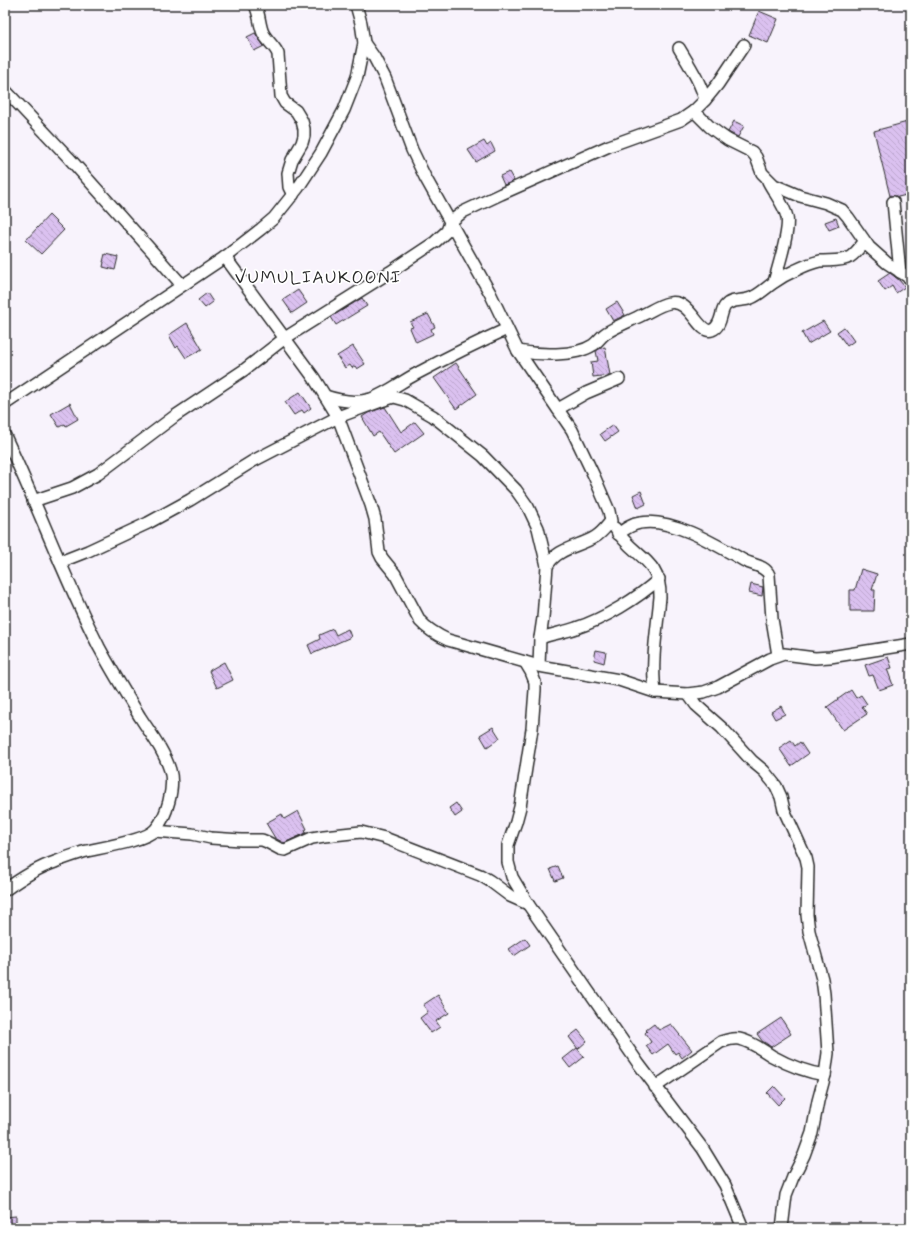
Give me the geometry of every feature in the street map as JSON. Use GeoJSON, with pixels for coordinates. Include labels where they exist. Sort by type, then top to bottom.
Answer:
{"type":"FeatureCollection","features":[{"type":"Feature","properties":{"kind":"street"},"geometry":{"type":"LineString","coordinates":[[255,5],[260,16],[262,31],[278,54],[281,96],[284,103],[296,110],[302,121],[304,129],[302,143],[292,160],[288,173],[289,187],[293,195]]}},
{"type":"Feature","properties":{"kind":"street"},"geometry":{"type":"LineString","coordinates":[[5,404],[225,257],[270,222],[293,195],[321,153],[344,110],[356,77],[364,43],[356,5]]}},
{"type":"Feature","properties":{"kind":"street"},"geometry":{"type":"LineString","coordinates":[[364,43],[374,57],[385,78],[412,150],[425,177],[490,293],[518,351],[572,430],[586,457],[609,511],[611,521],[618,534],[625,543],[649,563],[659,579],[660,597],[653,657],[655,692]]}},
{"type":"Feature","properties":{"kind":"street"},"geometry":{"type":"LineString","coordinates":[[34,501],[72,488],[98,474],[175,416],[244,370],[285,338],[435,242],[447,231],[454,218],[463,212],[609,146],[668,126],[680,120],[694,111],[705,100],[718,84],[744,45]]}},
{"type":"Feature","properties":{"kind":"street"},"geometry":{"type":"LineString","coordinates":[[679,48],[696,77],[705,100]]}},
{"type":"Feature","properties":{"kind":"street"},"geometry":{"type":"LineString","coordinates":[[5,90],[69,158],[182,285]]}},
{"type":"Feature","properties":{"kind":"street"},"geometry":{"type":"LineString","coordinates":[[694,111],[718,133],[728,140],[752,152],[756,157],[762,173],[774,185],[800,196],[826,203],[842,210],[864,242],[876,255],[911,279]]}},
{"type":"Feature","properties":{"kind":"street"},"geometry":{"type":"LineString","coordinates":[[767,179],[785,211],[788,222],[784,245],[774,282]]}},
{"type":"Feature","properties":{"kind":"street"},"geometry":{"type":"LineString","coordinates":[[893,202],[900,272]]}},
{"type":"Feature","properties":{"kind":"street"},"geometry":{"type":"LineString","coordinates":[[518,351],[545,355],[560,354],[586,348],[592,346],[606,333],[617,327],[659,306],[675,302],[684,306],[702,326],[708,330],[712,330],[718,325],[725,306],[735,300],[751,298],[774,282],[807,265],[848,258],[858,251],[864,242]]}},
{"type":"Feature","properties":{"kind":"street"},"geometry":{"type":"LineString","coordinates":[[225,257],[314,378],[338,417],[373,512],[377,527],[379,552],[395,574],[420,621],[426,628],[434,633],[448,640],[539,666],[619,680],[655,692],[688,694],[704,692],[718,687],[778,655],[791,654],[815,658],[830,658],[911,644]]}},
{"type":"Feature","properties":{"kind":"street"},"geometry":{"type":"LineString","coordinates":[[325,396],[349,402],[370,399],[384,393],[453,355],[507,329]]}},
{"type":"Feature","properties":{"kind":"street"},"geometry":{"type":"LineString","coordinates":[[558,409],[586,393],[619,379]]}},
{"type":"Feature","properties":{"kind":"street"},"geometry":{"type":"LineString","coordinates":[[60,562],[114,540],[148,523],[190,500],[253,461],[338,417],[381,400],[394,397],[405,400],[433,416],[482,456],[516,490],[528,507],[538,528],[547,566],[540,638],[539,666]]}},
{"type":"Feature","properties":{"kind":"street"},"geometry":{"type":"LineString","coordinates":[[5,436],[74,595],[100,648],[118,681],[161,749],[170,772],[171,786],[167,809],[154,831],[140,838],[84,852],[53,862],[32,872],[5,890]]}},
{"type":"Feature","properties":{"kind":"street"},"geometry":{"type":"LineString","coordinates":[[547,566],[551,559],[557,554],[596,537],[611,521]]}},
{"type":"Feature","properties":{"kind":"street"},"geometry":{"type":"LineString","coordinates":[[618,534],[628,527],[639,523],[649,522],[680,528],[712,543],[745,562],[762,567],[769,575],[774,637],[778,655]]}},
{"type":"Feature","properties":{"kind":"street"},"geometry":{"type":"LineString","coordinates":[[540,638],[576,628],[596,620],[638,595],[659,579]]}},
{"type":"Feature","properties":{"kind":"street"},"geometry":{"type":"LineString","coordinates":[[525,662],[531,672],[535,690],[532,729],[520,807],[508,845],[508,862],[512,877],[528,904],[655,1087],[703,1149],[725,1185],[743,1228]]}},
{"type":"Feature","properties":{"kind":"street"},"geometry":{"type":"LineString","coordinates":[[688,694],[696,705],[722,728],[752,761],[764,771],[776,786],[781,797],[784,810],[806,858],[808,867],[807,915],[809,931],[822,979],[828,1054],[825,1074],[808,1145],[786,1195],[782,1228]]}},
{"type":"Feature","properties":{"kind":"street"},"geometry":{"type":"LineString","coordinates":[[154,831],[192,834],[218,839],[262,840],[285,850],[312,838],[361,832],[375,835],[416,849],[480,875],[510,896],[528,904]]}},
{"type":"Feature","properties":{"kind":"street"},"geometry":{"type":"LineString","coordinates":[[655,1087],[721,1042],[732,1038],[740,1039],[751,1044],[794,1067],[809,1072],[825,1074]]}},
{"type":"Feature","properties":{"kind":"building"},"geometry":{"type":"Polygon","coordinates":[[[759,11],[778,19],[768,43],[749,35],[759,11]]]}},
{"type":"Feature","properties":{"kind":"building"},"geometry":{"type":"Polygon","coordinates":[[[255,33],[264,46],[254,51],[247,37],[255,33]]]}},
{"type":"Feature","properties":{"kind":"building"},"geometry":{"type":"Polygon","coordinates":[[[734,121],[744,126],[738,137],[728,132],[734,121]]]}},
{"type":"Feature","properties":{"kind":"building"},"geometry":{"type":"Polygon","coordinates":[[[911,121],[911,194],[898,197],[890,196],[874,131],[911,121]]]}},
{"type":"Feature","properties":{"kind":"building"},"geometry":{"type":"Polygon","coordinates":[[[484,141],[487,146],[491,143],[495,151],[476,162],[468,150],[484,141]]]}},
{"type":"Feature","properties":{"kind":"building"},"geometry":{"type":"Polygon","coordinates":[[[509,172],[514,181],[504,185],[500,176],[509,172]]]}},
{"type":"Feature","properties":{"kind":"building"},"geometry":{"type":"Polygon","coordinates":[[[49,215],[64,230],[41,254],[26,240],[49,215]]]}},
{"type":"Feature","properties":{"kind":"building"},"geometry":{"type":"Polygon","coordinates":[[[836,218],[839,226],[829,230],[825,222],[836,218]]]}},
{"type":"Feature","properties":{"kind":"building"},"geometry":{"type":"Polygon","coordinates":[[[105,254],[118,257],[115,270],[103,267],[105,254]]]}},
{"type":"Feature","properties":{"kind":"building"},"geometry":{"type":"Polygon","coordinates":[[[890,273],[905,287],[896,293],[892,286],[885,291],[878,281],[890,273]]]}},
{"type":"Feature","properties":{"kind":"building"},"geometry":{"type":"Polygon","coordinates":[[[298,290],[307,303],[292,313],[283,300],[298,290]]]}},
{"type":"Feature","properties":{"kind":"building"},"geometry":{"type":"Polygon","coordinates":[[[207,293],[213,302],[205,308],[198,300],[207,293]]]}},
{"type":"Feature","properties":{"kind":"building"},"geometry":{"type":"Polygon","coordinates":[[[362,298],[367,306],[336,325],[331,317],[362,298]]]}},
{"type":"Feature","properties":{"kind":"building"},"geometry":{"type":"Polygon","coordinates":[[[617,302],[625,315],[613,321],[606,309],[617,302]]]}},
{"type":"Feature","properties":{"kind":"building"},"geometry":{"type":"Polygon","coordinates":[[[428,314],[435,327],[431,329],[433,334],[416,342],[410,328],[413,327],[410,322],[428,314]]]}},
{"type":"Feature","properties":{"kind":"building"},"geometry":{"type":"Polygon","coordinates":[[[823,321],[830,331],[808,344],[802,333],[823,321]]]}},
{"type":"Feature","properties":{"kind":"building"},"geometry":{"type":"Polygon","coordinates":[[[187,323],[202,349],[186,358],[178,346],[176,348],[169,335],[187,323]]]}},
{"type":"Feature","properties":{"kind":"building"},"geometry":{"type":"Polygon","coordinates":[[[844,327],[854,341],[847,346],[837,332],[844,327]]]}},
{"type":"Feature","properties":{"kind":"building"},"geometry":{"type":"Polygon","coordinates":[[[353,346],[365,364],[357,369],[355,366],[352,368],[350,365],[345,368],[337,356],[353,346]]]}},
{"type":"Feature","properties":{"kind":"building"},"geometry":{"type":"Polygon","coordinates":[[[605,347],[610,375],[593,377],[591,362],[598,361],[596,351],[605,347]]]}},
{"type":"Feature","properties":{"kind":"building"},"geometry":{"type":"Polygon","coordinates":[[[456,363],[477,394],[456,409],[434,378],[456,363]]]}},
{"type":"Feature","properties":{"kind":"building"},"geometry":{"type":"Polygon","coordinates":[[[300,392],[311,408],[304,413],[302,410],[294,415],[285,402],[300,392]]]}},
{"type":"Feature","properties":{"kind":"building"},"geometry":{"type":"Polygon","coordinates":[[[70,403],[78,419],[66,426],[65,424],[59,427],[51,414],[70,403]]]}},
{"type":"Feature","properties":{"kind":"building"},"geometry":{"type":"Polygon","coordinates":[[[385,407],[401,432],[415,422],[424,433],[394,454],[379,432],[373,436],[362,417],[368,413],[385,407]]]}},
{"type":"Feature","properties":{"kind":"building"},"geometry":{"type":"Polygon","coordinates":[[[613,425],[618,432],[605,441],[600,434],[613,425]]]}},
{"type":"Feature","properties":{"kind":"building"},"geometry":{"type":"Polygon","coordinates":[[[641,491],[646,504],[638,508],[633,495],[641,491]]]}},
{"type":"Feature","properties":{"kind":"building"},"geometry":{"type":"Polygon","coordinates":[[[861,569],[877,574],[872,590],[875,590],[874,611],[850,611],[850,590],[855,590],[861,569]]]}},
{"type":"Feature","properties":{"kind":"building"},"geometry":{"type":"Polygon","coordinates":[[[751,584],[763,587],[762,596],[749,593],[751,584]]]}},
{"type":"Feature","properties":{"kind":"building"},"geometry":{"type":"Polygon","coordinates":[[[333,629],[336,635],[348,629],[351,637],[312,654],[308,645],[320,639],[319,635],[333,629]]]}},
{"type":"Feature","properties":{"kind":"building"},"geometry":{"type":"Polygon","coordinates":[[[596,650],[606,652],[604,663],[594,660],[596,650]]]}},
{"type":"Feature","properties":{"kind":"building"},"geometry":{"type":"Polygon","coordinates":[[[888,657],[892,668],[887,669],[893,685],[879,690],[873,675],[869,676],[865,665],[888,657]]]}},
{"type":"Feature","properties":{"kind":"building"},"geometry":{"type":"Polygon","coordinates":[[[224,662],[233,680],[217,688],[209,671],[224,662]]]}},
{"type":"Feature","properties":{"kind":"building"},"geometry":{"type":"Polygon","coordinates":[[[851,690],[856,698],[861,695],[867,704],[862,707],[867,714],[843,730],[827,707],[851,690]]]}},
{"type":"Feature","properties":{"kind":"building"},"geometry":{"type":"Polygon","coordinates":[[[781,706],[785,714],[775,719],[771,712],[781,706]]]}},
{"type":"Feature","properties":{"kind":"building"},"geometry":{"type":"Polygon","coordinates":[[[493,727],[500,738],[487,747],[480,735],[493,727]]]}},
{"type":"Feature","properties":{"kind":"building"},"geometry":{"type":"Polygon","coordinates":[[[791,740],[795,746],[800,742],[808,754],[791,766],[779,748],[791,740]]]}},
{"type":"Feature","properties":{"kind":"building"},"geometry":{"type":"Polygon","coordinates":[[[456,803],[462,812],[455,817],[449,808],[456,803]]]}},
{"type":"Feature","properties":{"kind":"building"},"geometry":{"type":"Polygon","coordinates":[[[298,811],[307,829],[305,830],[306,833],[284,843],[275,838],[266,823],[282,814],[284,819],[298,811]]]}},
{"type":"Feature","properties":{"kind":"building"},"geometry":{"type":"Polygon","coordinates":[[[558,866],[563,878],[555,881],[550,869],[558,866]]]}},
{"type":"Feature","properties":{"kind":"building"},"geometry":{"type":"Polygon","coordinates":[[[525,938],[530,945],[514,956],[509,949],[525,938]]]}},
{"type":"Feature","properties":{"kind":"building"},"geometry":{"type":"Polygon","coordinates":[[[438,995],[449,1013],[436,1021],[440,1027],[431,1033],[420,1018],[428,1012],[423,1005],[438,995]]]}},
{"type":"Feature","properties":{"kind":"building"},"geometry":{"type":"Polygon","coordinates":[[[781,1018],[791,1034],[771,1047],[763,1042],[757,1034],[781,1018]]]}},
{"type":"Feature","properties":{"kind":"building"},"geometry":{"type":"Polygon","coordinates":[[[654,1024],[659,1030],[671,1024],[692,1050],[682,1058],[678,1052],[675,1054],[668,1044],[653,1055],[646,1046],[651,1042],[645,1033],[647,1031],[646,1030],[654,1024]]]}},
{"type":"Feature","properties":{"kind":"building"},"geometry":{"type":"Polygon","coordinates":[[[578,1030],[587,1041],[578,1049],[569,1037],[578,1030]]]}},
{"type":"Feature","properties":{"kind":"building"},"geometry":{"type":"Polygon","coordinates":[[[577,1048],[584,1057],[570,1068],[563,1059],[577,1048]]]}},
{"type":"Feature","properties":{"kind":"building"},"geometry":{"type":"Polygon","coordinates":[[[774,1086],[785,1098],[778,1105],[767,1093],[774,1086]]]}},
{"type":"Feature","properties":{"kind":"building"},"geometry":{"type":"Polygon","coordinates":[[[16,1216],[16,1224],[14,1224],[14,1228],[5,1228],[5,1217],[16,1216]]]}},
{"type":"Feature","properties":{"kind":"district","name":"VUMULIAUKOONI"},"geometry":{"type":"Point","coordinates":[318,278]}}]}
